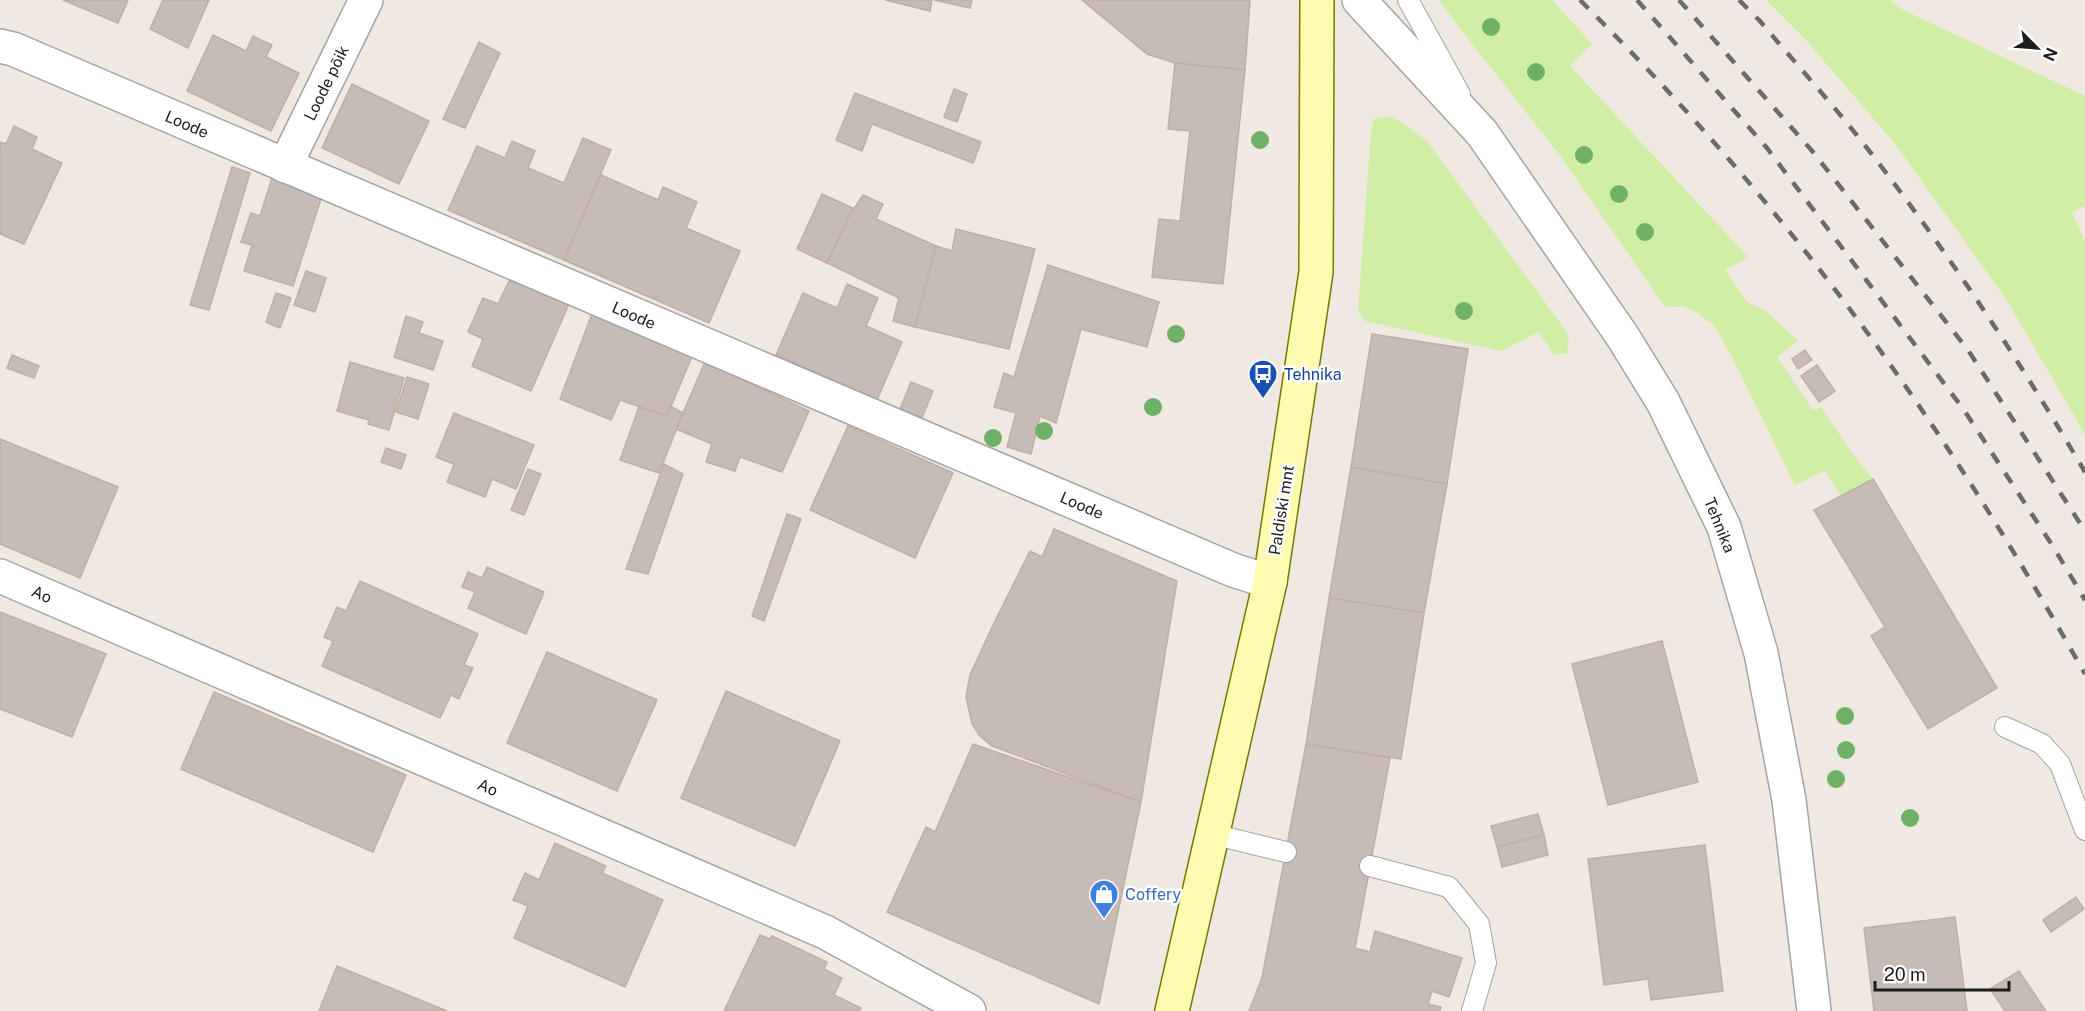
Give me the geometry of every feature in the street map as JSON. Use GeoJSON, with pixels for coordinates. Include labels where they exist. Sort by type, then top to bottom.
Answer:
{"type":"FeatureCollection","features":[{"type":"Feature","properties":{"kind":"main road","name":"Paldiski mnt"},"geometry":{"type":"LineString","coordinates":[[1172,1011],[1270,582],[1316,272],[1317,0]]}},
{"type":"Feature","properties":{"kind":"street","name":"Loode põik"},"geometry":{"type":"LineString","coordinates":[[285,166],[366,0]]}},
{"type":"Feature","properties":{"kind":"street","name":"Tehnika"},"geometry":{"type":"LineString","coordinates":[[1359,0],[1482,133],[1623,337],[1663,402],[1724,527],[1761,653],[1789,801],[1814,1011]]}},
{"type":"Feature","properties":{"kind":"street","name":"Loode"},"geometry":{"type":"LineString","coordinates":[[0,46],[13,49],[1233,570],[1270,582]]}},
{"type":"Feature","properties":{"kind":"street","name":"Ao"},"geometry":{"type":"LineString","coordinates":[[0,576],[825,932],[969,1011]]}},
{"type":"Feature","properties":{"kind":"lane"},"geometry":{"type":"LineString","coordinates":[[1408,0],[1482,133]]}},
{"type":"Feature","properties":{"kind":"lane"},"geometry":{"type":"LineString","coordinates":[[2005,727],[2042,744],[2060,764],[2085,830]]}},
{"type":"Feature","properties":{"kind":"lane"},"geometry":{"type":"LineString","coordinates":[[1212,834],[1286,852]]}},
{"type":"Feature","properties":{"kind":"lane"},"geometry":{"type":"LineString","coordinates":[[1370,866],[1449,887],[1479,924],[1486,963],[1472,1011]]}},
{"type":"Feature","properties":{"kind":"green space"},"geometry":{"type":"Polygon","coordinates":[[[1439,0],[1552,0],[1592,44],[1570,66],[1748,257],[1725,270],[1747,302],[1767,312],[1798,341],[1777,357],[1813,410],[1821,407],[1854,456],[1873,479],[1841,496],[1825,470],[1795,485],[1714,325],[1683,306],[1665,307],[1559,154],[1439,0]]]}},
{"type":"Feature","properties":{"kind":"green space"},"geometry":{"type":"Polygon","coordinates":[[[1766,0],[1891,0],[1899,8],[2085,96],[2085,206],[2072,213],[2085,241],[2085,434],[2006,299],[1896,145],[1806,40],[1766,0]]]}},
{"type":"Feature","properties":{"kind":"green space"},"geometry":{"type":"Polygon","coordinates":[[[1388,116],[1401,122],[1427,141],[1569,335],[1567,353],[1554,355],[1539,332],[1501,351],[1365,321],[1358,310],[1371,132],[1374,119],[1388,116]]]}},
{"type":"Feature","properties":{"kind":"building"},"geometry":{"type":"Polygon","coordinates":[[[63,0],[128,0],[118,23],[63,0]]]}},
{"type":"Feature","properties":{"kind":"building"},"geometry":{"type":"Polygon","coordinates":[[[163,0],[209,0],[188,48],[150,29],[163,0]]]}},
{"type":"Feature","properties":{"kind":"building"},"geometry":{"type":"Polygon","coordinates":[[[885,0],[932,0],[930,11],[885,0]]]}},
{"type":"Feature","properties":{"kind":"building"},"geometry":{"type":"Polygon","coordinates":[[[934,0],[972,0],[970,8],[934,0]]]}},
{"type":"Feature","properties":{"kind":"building"},"geometry":{"type":"Polygon","coordinates":[[[1082,0],[1250,0],[1245,70],[1175,63],[1147,54],[1082,0]]]}},
{"type":"Feature","properties":{"kind":"building"},"geometry":{"type":"Polygon","coordinates":[[[213,35],[246,51],[253,36],[272,45],[266,57],[299,73],[271,131],[187,91],[213,35]]]}},
{"type":"Feature","properties":{"kind":"building"},"geometry":{"type":"Polygon","coordinates":[[[479,42],[500,53],[465,128],[443,119],[479,42]]]}},
{"type":"Feature","properties":{"kind":"building"},"geometry":{"type":"Polygon","coordinates":[[[1175,63],[1245,70],[1223,284],[1152,277],[1159,219],[1180,221],[1190,131],[1168,129],[1175,63]]]}},
{"type":"Feature","properties":{"kind":"building"},"geometry":{"type":"Polygon","coordinates":[[[352,84],[429,121],[399,184],[322,148],[352,84]]]}},
{"type":"Feature","properties":{"kind":"building"},"geometry":{"type":"Polygon","coordinates":[[[954,89],[967,94],[957,122],[944,117],[954,89]]]}},
{"type":"Feature","properties":{"kind":"building"},"geometry":{"type":"Polygon","coordinates":[[[855,93],[981,142],[973,163],[872,124],[862,151],[836,140],[855,93]]]}},
{"type":"Feature","properties":{"kind":"building"},"geometry":{"type":"Polygon","coordinates":[[[14,126],[37,137],[32,149],[62,163],[24,244],[0,234],[0,142],[6,144],[14,126]]]}},
{"type":"Feature","properties":{"kind":"building"},"geometry":{"type":"Polygon","coordinates":[[[583,138],[611,150],[564,260],[448,210],[477,146],[505,158],[512,141],[535,151],[528,168],[564,183],[583,138]]]}},
{"type":"Feature","properties":{"kind":"building"},"geometry":{"type":"Polygon","coordinates":[[[232,167],[250,173],[209,310],[190,305],[232,167]]]}},
{"type":"Feature","properties":{"kind":"building"},"geometry":{"type":"Polygon","coordinates":[[[601,175],[658,200],[663,187],[697,202],[686,228],[740,251],[709,323],[564,260],[601,175]]]}},
{"type":"Feature","properties":{"kind":"building"},"geometry":{"type":"Polygon","coordinates":[[[272,178],[321,199],[293,286],[244,271],[252,245],[241,242],[251,213],[260,216],[272,178]]]}},
{"type":"Feature","properties":{"kind":"building"},"geometry":{"type":"Polygon","coordinates":[[[822,194],[853,208],[827,263],[797,249],[822,194]]]}},
{"type":"Feature","properties":{"kind":"building"},"geometry":{"type":"Polygon","coordinates":[[[863,195],[883,204],[876,219],[936,246],[915,327],[893,321],[899,298],[827,263],[853,208],[863,195]]]}},
{"type":"Feature","properties":{"kind":"building"},"geometry":{"type":"Polygon","coordinates":[[[956,229],[1035,249],[1009,349],[915,327],[936,246],[952,251],[956,229]]]}},
{"type":"Feature","properties":{"kind":"building"},"geometry":{"type":"Polygon","coordinates":[[[1048,265],[1159,302],[1147,347],[1081,329],[1056,423],[1040,416],[1031,454],[1007,447],[1016,413],[994,407],[1004,373],[1014,377],[1048,265]]]}},
{"type":"Feature","properties":{"kind":"building"},"geometry":{"type":"Polygon","coordinates":[[[306,271],[326,278],[315,312],[294,305],[306,271]]]}},
{"type":"Feature","properties":{"kind":"building"},"geometry":{"type":"Polygon","coordinates":[[[510,279],[569,304],[531,391],[472,366],[483,339],[468,332],[483,298],[498,304],[510,279]]]}},
{"type":"Feature","properties":{"kind":"building"},"geometry":{"type":"Polygon","coordinates":[[[847,284],[878,298],[866,326],[902,342],[877,400],[776,355],[803,293],[837,308],[847,284]]]}},
{"type":"Feature","properties":{"kind":"building"},"geometry":{"type":"Polygon","coordinates":[[[276,293],[291,298],[280,328],[266,322],[276,293]]]}},
{"type":"Feature","properties":{"kind":"building"},"geometry":{"type":"Polygon","coordinates":[[[593,311],[693,354],[667,416],[620,400],[611,420],[560,399],[593,311]]]}},
{"type":"Feature","properties":{"kind":"building"},"geometry":{"type":"Polygon","coordinates":[[[406,316],[423,322],[419,333],[443,341],[433,370],[394,357],[406,316]]]}},
{"type":"Feature","properties":{"kind":"building"},"geometry":{"type":"Polygon","coordinates":[[[1372,334],[1468,349],[1447,484],[1351,467],[1372,334]]]}},
{"type":"Feature","properties":{"kind":"building"},"geometry":{"type":"Polygon","coordinates":[[[1805,350],[1812,360],[1798,369],[1792,359],[1805,350]]]}},
{"type":"Feature","properties":{"kind":"building"},"geometry":{"type":"Polygon","coordinates":[[[12,355],[39,366],[34,378],[7,368],[12,355]]]}},
{"type":"Feature","properties":{"kind":"building"},"geometry":{"type":"Polygon","coordinates":[[[350,362],[404,378],[389,430],[368,424],[369,420],[337,411],[350,362]]]}},
{"type":"Feature","properties":{"kind":"building"},"geometry":{"type":"Polygon","coordinates":[[[705,362],[809,411],[782,472],[740,457],[735,471],[706,462],[712,444],[676,429],[705,362]]]}},
{"type":"Feature","properties":{"kind":"building"},"geometry":{"type":"Polygon","coordinates":[[[1817,365],[1835,391],[1819,402],[1801,376],[1817,365]]]}},
{"type":"Feature","properties":{"kind":"building"},"geometry":{"type":"Polygon","coordinates":[[[407,377],[429,384],[418,419],[396,412],[407,377]]]}},
{"type":"Feature","properties":{"kind":"building"},"geometry":{"type":"Polygon","coordinates":[[[911,382],[933,391],[922,418],[900,409],[911,382]]]}},
{"type":"Feature","properties":{"kind":"building"},"geometry":{"type":"Polygon","coordinates":[[[670,406],[683,413],[659,473],[620,460],[639,407],[667,416],[670,406]]]}},
{"type":"Feature","properties":{"kind":"building"},"geometry":{"type":"Polygon","coordinates":[[[454,413],[534,445],[516,489],[492,479],[485,497],[447,482],[454,464],[436,457],[454,413]]]}},
{"type":"Feature","properties":{"kind":"building"},"geometry":{"type":"Polygon","coordinates":[[[848,426],[953,473],[915,558],[810,510],[848,426]]]}},
{"type":"Feature","properties":{"kind":"building"},"geometry":{"type":"Polygon","coordinates":[[[0,439],[118,487],[80,578],[0,544],[0,439]]]}},
{"type":"Feature","properties":{"kind":"building"},"geometry":{"type":"Polygon","coordinates":[[[386,448],[406,455],[401,469],[381,462],[386,448]]]}},
{"type":"Feature","properties":{"kind":"building"},"geometry":{"type":"Polygon","coordinates":[[[664,464],[683,474],[648,574],[626,569],[664,464]]]}},
{"type":"Feature","properties":{"kind":"building"},"geometry":{"type":"Polygon","coordinates":[[[1351,467],[1447,484],[1424,613],[1329,598],[1351,467]]]}},
{"type":"Feature","properties":{"kind":"building"},"geometry":{"type":"Polygon","coordinates":[[[528,469],[541,474],[524,515],[511,510],[528,469]]]}},
{"type":"Feature","properties":{"kind":"building"},"geometry":{"type":"Polygon","coordinates":[[[1873,479],[1997,688],[1928,729],[1871,636],[1885,627],[1814,510],[1873,479]]]}},
{"type":"Feature","properties":{"kind":"building"},"geometry":{"type":"Polygon","coordinates":[[[787,514],[801,519],[764,621],[752,616],[787,514]]]}},
{"type":"Feature","properties":{"kind":"building"},"geometry":{"type":"Polygon","coordinates":[[[1054,529],[1177,581],[1141,802],[992,746],[980,736],[972,724],[966,697],[970,675],[1030,551],[1042,557],[1054,529]]]}},
{"type":"Feature","properties":{"kind":"building"},"geometry":{"type":"Polygon","coordinates":[[[487,567],[544,592],[526,634],[468,608],[475,592],[462,587],[468,572],[482,578],[487,567]]]}},
{"type":"Feature","properties":{"kind":"building"},"geometry":{"type":"Polygon","coordinates":[[[360,581],[478,634],[464,665],[473,668],[459,699],[451,695],[440,718],[322,666],[333,641],[324,637],[337,607],[346,611],[360,581]]]}},
{"type":"Feature","properties":{"kind":"building"},"geometry":{"type":"Polygon","coordinates":[[[1329,598],[1424,613],[1401,759],[1306,744],[1329,598]]]}},
{"type":"Feature","properties":{"kind":"building"},"geometry":{"type":"Polygon","coordinates":[[[0,612],[106,654],[72,737],[0,709],[0,612]]]}},
{"type":"Feature","properties":{"kind":"building"},"geometry":{"type":"Polygon","coordinates":[[[1662,641],[1698,782],[1608,805],[1572,664],[1662,641]]]}},
{"type":"Feature","properties":{"kind":"building"},"geometry":{"type":"Polygon","coordinates":[[[547,652],[657,700],[617,791],[507,743],[547,652]]]}},
{"type":"Feature","properties":{"kind":"building"},"geometry":{"type":"Polygon","coordinates":[[[726,691],[840,741],[795,846],[681,798],[726,691]]]}},
{"type":"Feature","properties":{"kind":"building"},"geometry":{"type":"Polygon","coordinates":[[[214,692],[406,775],[373,852],[181,769],[214,692]]]}},
{"type":"Feature","properties":{"kind":"building"},"geometry":{"type":"Polygon","coordinates":[[[973,744],[1141,802],[1099,1004],[887,912],[926,827],[935,832],[973,744]]]}},
{"type":"Feature","properties":{"kind":"building"},"geometry":{"type":"Polygon","coordinates":[[[1306,744],[1390,758],[1355,948],[1370,952],[1375,931],[1462,958],[1449,997],[1432,991],[1428,1004],[1441,1007],[1440,1011],[1249,1011],[1262,978],[1306,744]]]}},
{"type":"Feature","properties":{"kind":"building"},"geometry":{"type":"Polygon","coordinates":[[[1538,814],[1544,835],[1497,847],[1491,826],[1538,814]]]}},
{"type":"Feature","properties":{"kind":"building"},"geometry":{"type":"Polygon","coordinates":[[[1544,835],[1548,855],[1502,867],[1497,847],[1544,835]]]}},
{"type":"Feature","properties":{"kind":"building"},"geometry":{"type":"Polygon","coordinates":[[[555,843],[606,866],[602,873],[663,900],[625,987],[514,938],[528,906],[513,900],[525,873],[539,880],[555,843]]]}},
{"type":"Feature","properties":{"kind":"building"},"geometry":{"type":"Polygon","coordinates":[[[1705,845],[1723,991],[1651,1000],[1648,979],[1604,985],[1588,859],[1705,845]]]}},
{"type":"Feature","properties":{"kind":"building"},"geometry":{"type":"Polygon","coordinates":[[[2076,897],[2084,909],[2051,932],[2043,920],[2076,897]]]}},
{"type":"Feature","properties":{"kind":"building"},"geometry":{"type":"Polygon","coordinates":[[[1955,917],[1967,1011],[1874,1011],[1864,928],[1955,917]]]}},
{"type":"Feature","properties":{"kind":"building"},"geometry":{"type":"Polygon","coordinates":[[[760,935],[770,939],[772,936],[827,962],[824,969],[842,978],[834,995],[861,1008],[859,1011],[724,1011],[760,935]]]}},
{"type":"Feature","properties":{"kind":"building"},"geometry":{"type":"Polygon","coordinates":[[[337,966],[447,1011],[319,1011],[337,966]]]}},
{"type":"Feature","properties":{"kind":"building"},"geometry":{"type":"Polygon","coordinates":[[[2019,971],[2046,1011],[2005,1011],[1990,989],[2019,971]]]}},
{"type":"Feature","properties":{"kind":"railway"},"geometry":{"type":"LineString","coordinates":[[1580,0],[1724,154],[1770,208],[1857,319],[1977,493],[2085,674]]}},
{"type":"Feature","properties":{"kind":"railway"},"geometry":{"type":"LineString","coordinates":[[1637,0],[1767,148],[1964,410],[2085,600]]}},
{"type":"Feature","properties":{"kind":"railway"},"geometry":{"type":"LineString","coordinates":[[1679,0],[1813,152],[1968,350],[2085,531]]}},
{"type":"Feature","properties":{"kind":"railway"},"geometry":{"type":"LineString","coordinates":[[1739,0],[1832,105],[1903,195],[1984,311],[2085,472]]}},
{"type":"Feature","properties":{"kind":"place","name":"Tehnika"},"geometry":{"type":"Point","coordinates":[1263,400]}},
{"type":"Feature","properties":{"kind":"place","name":"Coffery"},"geometry":{"type":"Point","coordinates":[1104,920]}}]}
